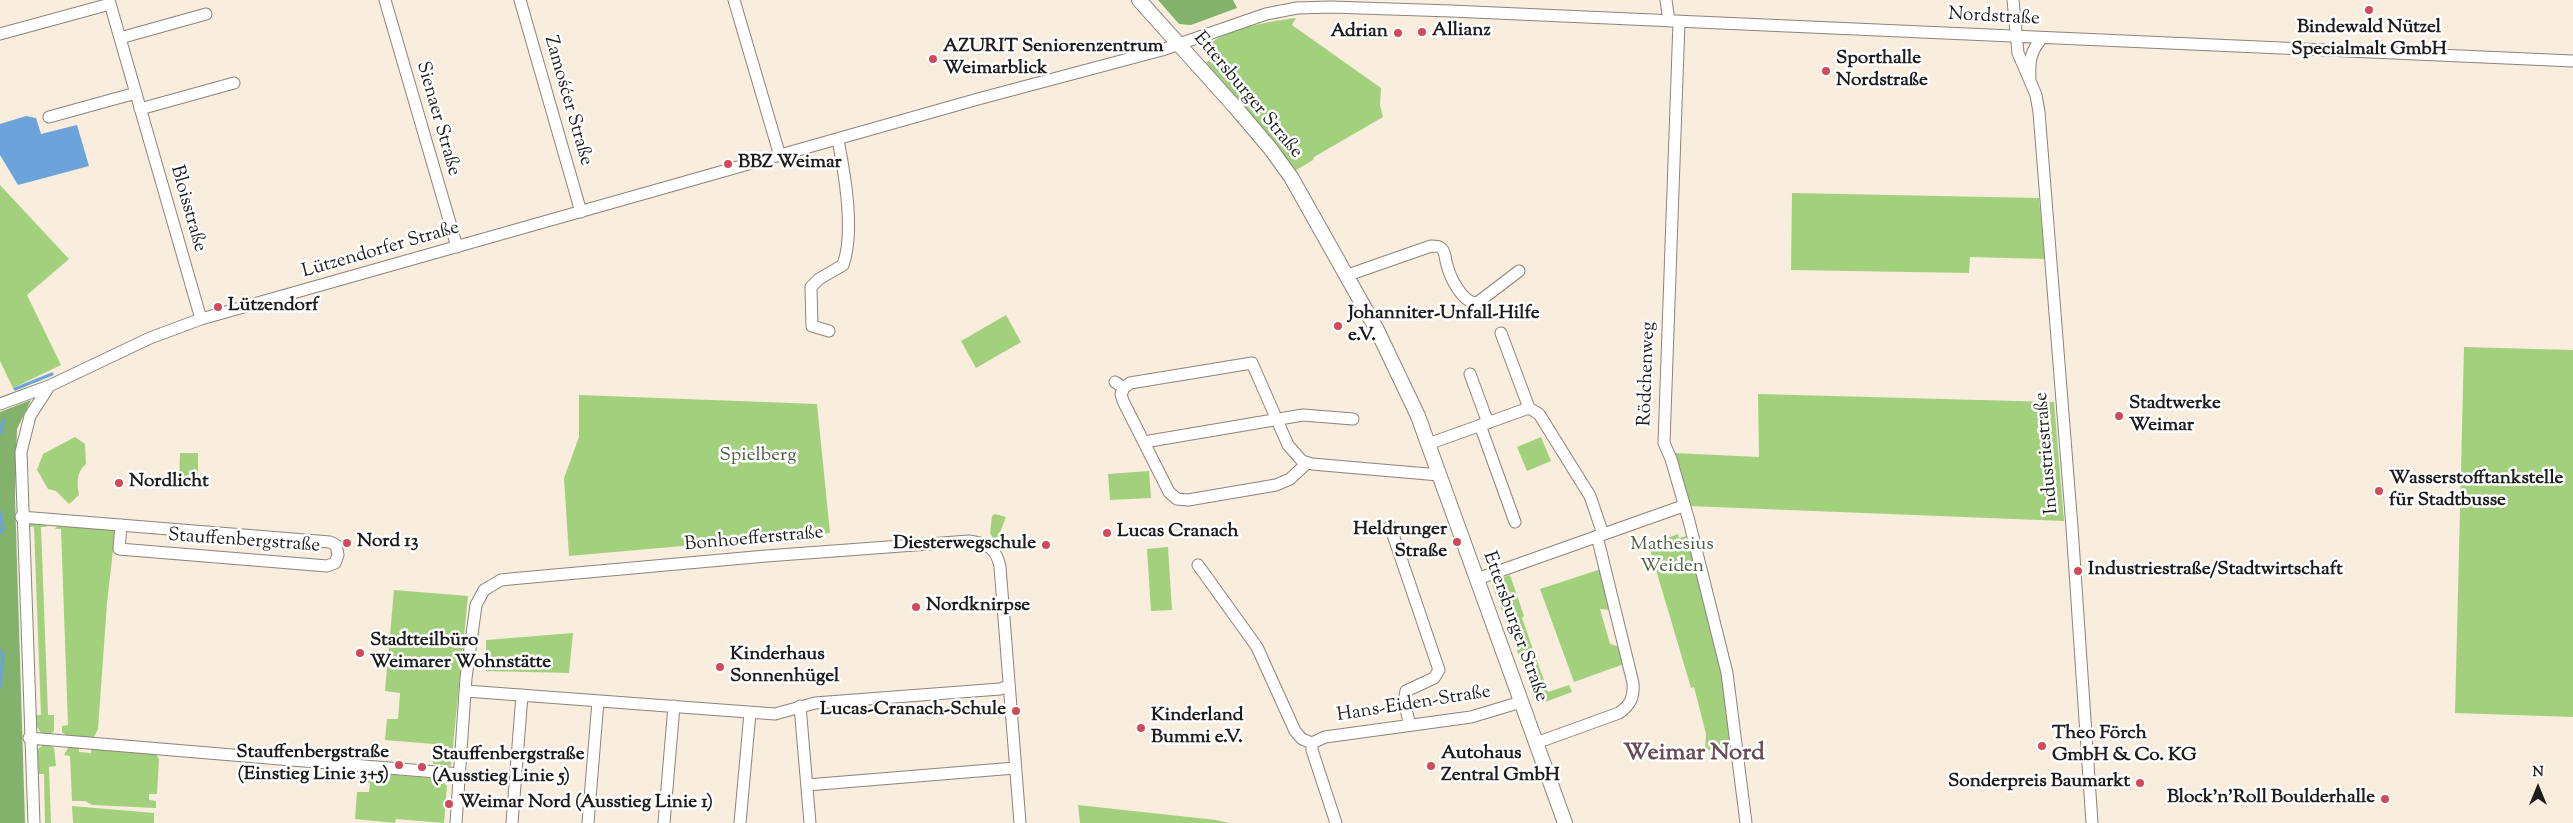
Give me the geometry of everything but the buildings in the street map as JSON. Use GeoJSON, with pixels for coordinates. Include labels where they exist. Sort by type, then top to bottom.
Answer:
{"type":"FeatureCollection","features":[{"type":"Feature","properties":{"kind":"street","name":"Sienaer Straße"},"geometry":{"type":"LineString","coordinates":[[385,0],[457,247]]}},
{"type":"Feature","properties":{"kind":"street","name":"Zamośćer Straße"},"geometry":{"type":"LineString","coordinates":[[520,0],[581,212]]}},
{"type":"Feature","properties":{"kind":"street"},"geometry":{"type":"LineString","coordinates":[[734,0],[780,156]]}},
{"type":"Feature","properties":{"kind":"street","name":"Ettersburger Straße"},"geometry":{"type":"LineString","coordinates":[[1139,0],[1270,148],[1291,177],[1348,275],[1405,385],[1565,823]]}},
{"type":"Feature","properties":{"kind":"street","name":"Rödchenweg"},"geometry":{"type":"LineString","coordinates":[[1666,0],[1674,21],[1664,443],[1671,459],[1691,530],[1727,674],[1746,823]]}},
{"type":"Feature","properties":{"kind":"street","name":"Industriestraße"},"geometry":{"type":"LineString","coordinates":[[2013,0],[2018,52],[2036,95],[2039,112],[2092,823]]}},
{"type":"Feature","properties":{"kind":"street","name":"Bloisstraße"},"geometry":{"type":"LineString","coordinates":[[0,34],[110,2],[202,319]]}},
{"type":"Feature","properties":{"kind":"street","name":"Nordstraße"},"geometry":{"type":"LineString","coordinates":[[1179,44],[1239,22],[1297,8],[1331,6],[2573,61]]}},
{"type":"Feature","properties":{"kind":"street"},"geometry":{"type":"LineString","coordinates":[[120,38],[206,14]]}},
{"type":"Feature","properties":{"kind":"street","name":"Industriestraße"},"geometry":{"type":"LineString","coordinates":[[2030,82],[2029,62],[2033,48],[2042,38]]}},
{"type":"Feature","properties":{"kind":"street","name":"Lützendorfer Straße"},"geometry":{"type":"LineString","coordinates":[[0,404],[49,386],[156,335],[202,319],[1179,44]]}},
{"type":"Feature","properties":{"kind":"street"},"geometry":{"type":"LineString","coordinates":[[140,109],[234,82]]}},
{"type":"Feature","properties":{"kind":"street"},"geometry":{"type":"LineString","coordinates":[[49,117],[136,93]]}},
{"type":"Feature","properties":{"kind":"street"},"geometry":{"type":"LineString","coordinates":[[829,331],[812,326],[810,293],[811,287],[819,279],[843,265],[849,249],[843,174],[838,140]]}},
{"type":"Feature","properties":{"kind":"street"},"geometry":{"type":"LineString","coordinates":[[1348,275],[1432,246],[1438,246],[1442,249],[1450,274],[1461,292],[1468,300],[1476,303],[1519,271]]}},
{"type":"Feature","properties":{"kind":"street"},"geometry":{"type":"LineString","coordinates":[[1501,332],[1529,408],[1539,414],[1590,496],[1634,691],[1627,708],[1620,713],[1536,743]]}},
{"type":"Feature","properties":{"kind":"street"},"geometry":{"type":"LineString","coordinates":[[1307,463],[1290,479],[1276,485],[1182,500],[1173,496],[1170,492],[1123,402],[1119,385],[1252,362],[1288,445],[1294,454],[1307,463],[1439,474]]}},
{"type":"Feature","properties":{"kind":"street"},"geometry":{"type":"LineString","coordinates":[[1470,374],[1515,522]]}},
{"type":"Feature","properties":{"kind":"street"},"geometry":{"type":"LineString","coordinates":[[34,823],[21,517],[23,439],[30,416],[49,386]]}},
{"type":"Feature","properties":{"kind":"street"},"geometry":{"type":"LineString","coordinates":[[1428,444],[1529,408]]}},
{"type":"Feature","properties":{"kind":"street"},"geometry":{"type":"LineString","coordinates":[[1144,442],[1303,415],[1353,419]]}},
{"type":"Feature","properties":{"kind":"street"},"geometry":{"type":"LineString","coordinates":[[1477,579],[1683,506]]}},
{"type":"Feature","properties":{"kind":"street","name":"Stauffenbergstraße"},"geometry":{"type":"LineString","coordinates":[[21,517],[122,525],[330,542],[336,546],[338,555],[335,563],[326,566],[119,549],[122,525]]}},
{"type":"Feature","properties":{"kind":"street"},"geometry":{"type":"LineString","coordinates":[[1390,526],[1439,670],[1434,678],[1406,691],[1404,702],[1410,725]]}},
{"type":"Feature","properties":{"kind":"street","name":"Bonhoefferstraße"},"geometry":{"type":"LineString","coordinates":[[456,823],[466,691],[476,605],[484,590],[501,580],[766,556],[969,541],[982,542],[993,549],[999,559],[1020,823]]}},
{"type":"Feature","properties":{"kind":"street"},"geometry":{"type":"LineString","coordinates":[[1198,565],[1258,647],[1294,731],[1302,739],[1312,743],[1312,750],[1336,823]]}},
{"type":"Feature","properties":{"kind":"street"},"geometry":{"type":"LineString","coordinates":[[466,691],[775,714],[815,703],[1000,689],[1009,686]]}},
{"type":"Feature","properties":{"kind":"street"},"geometry":{"type":"LineString","coordinates":[[512,823],[522,695]]}},
{"type":"Feature","properties":{"kind":"street"},"geometry":{"type":"LineString","coordinates":[[588,823],[598,701]]}},
{"type":"Feature","properties":{"kind":"street","name":"Hans-Eiden-Straße"},"geometry":{"type":"LineString","coordinates":[[1312,743],[1326,737],[1472,717],[1521,702]]}},
{"type":"Feature","properties":{"kind":"street"},"geometry":{"type":"LineString","coordinates":[[664,823],[674,706]]}},
{"type":"Feature","properties":{"kind":"street"},"geometry":{"type":"LineString","coordinates":[[800,706],[810,823]]}},
{"type":"Feature","properties":{"kind":"street"},"geometry":{"type":"LineString","coordinates":[[740,823],[750,713]]}},
{"type":"Feature","properties":{"kind":"street"},"geometry":{"type":"LineString","coordinates":[[29,738],[460,774]]}},
{"type":"Feature","properties":{"kind":"street"},"geometry":{"type":"LineString","coordinates":[[807,785],[1015,768]]}},
{"type":"Feature","properties":{"kind":"green space"},"geometry":{"type":"Polygon","coordinates":[[[1158,0],[1233,0],[1237,8],[1191,25],[1179,24],[1158,0]]]}},
{"type":"Feature","properties":{"kind":"green space"},"geometry":{"type":"Polygon","coordinates":[[[1296,18],[1292,25],[1381,88],[1380,105],[1383,117],[1314,157],[1313,160],[1293,172],[1249,113],[1206,63],[1212,58],[1208,52],[1209,45],[1226,34],[1250,26],[1296,18]]]}},
{"type":"Feature","properties":{"kind":"green space"},"geometry":{"type":"Polygon","coordinates":[[[0,185],[69,259],[27,295],[61,365],[13,388],[0,361],[0,185]]]}},
{"type":"Feature","properties":{"kind":"green space"},"geometry":{"type":"Polygon","coordinates":[[[1792,193],[2039,198],[2045,259],[1970,257],[1969,273],[1791,270],[1792,193]]]}},
{"type":"Feature","properties":{"kind":"green space"},"geometry":{"type":"Polygon","coordinates":[[[1006,315],[1021,342],[976,368],[961,341],[1006,315]]]}},
{"type":"Feature","properties":{"kind":"green space"},"geometry":{"type":"Polygon","coordinates":[[[2464,347],[2573,350],[2573,717],[2455,713],[2464,347]]]}},
{"type":"Feature","properties":{"kind":"green space"},"geometry":{"type":"Polygon","coordinates":[[[1758,394],[2054,402],[2064,521],[1689,506],[1675,453],[1759,457],[1758,394]]]}},
{"type":"Feature","properties":{"kind":"green space","name":"Spielberg"},"geometry":{"type":"Polygon","coordinates":[[[579,395],[817,404],[830,533],[569,556],[564,478],[579,437],[579,395]]]}},
{"type":"Feature","properties":{"kind":"green space"},"geometry":{"type":"Polygon","coordinates":[[[31,400],[17,429],[15,497],[25,823],[0,823],[0,412],[31,400]]]}},
{"type":"Feature","properties":{"kind":"green space"},"geometry":{"type":"Polygon","coordinates":[[[75,437],[85,444],[86,464],[79,474],[79,495],[69,504],[56,491],[48,489],[37,470],[43,454],[75,437]]]}},
{"type":"Feature","properties":{"kind":"green space"},"geometry":{"type":"Polygon","coordinates":[[[1541,437],[1551,461],[1527,471],[1517,447],[1541,437]]]}},
{"type":"Feature","properties":{"kind":"green space"},"geometry":{"type":"Polygon","coordinates":[[[180,453],[198,453],[198,485],[179,485],[180,453]]]}},
{"type":"Feature","properties":{"kind":"green space"},"geometry":{"type":"Polygon","coordinates":[[[1149,471],[1151,498],[1110,500],[1108,474],[1149,471]]]}},
{"type":"Feature","properties":{"kind":"green space"},"geometry":{"type":"Polygon","coordinates":[[[995,514],[1006,517],[996,543],[990,533],[992,516],[995,514]]]}},
{"type":"Feature","properties":{"kind":"green space"},"geometry":{"type":"Polygon","coordinates":[[[32,521],[42,522],[47,527],[41,527],[48,715],[54,715],[54,731],[50,735],[41,733],[36,725],[36,715],[41,715],[34,527],[29,527],[32,521]]]}},
{"type":"Feature","properties":{"kind":"green space"},"geometry":{"type":"Polygon","coordinates":[[[59,524],[112,529],[115,533],[107,603],[98,729],[93,739],[68,737],[62,732],[62,726],[68,725],[61,529],[55,529],[59,524]]]}},
{"type":"Feature","properties":{"kind":"green space","name":"Mathesius Weiden"},"geometry":{"type":"Polygon","coordinates":[[[1678,534],[1679,538],[1687,536],[1721,670],[1731,749],[1705,750],[1706,734],[1694,687],[1691,688],[1646,536],[1650,544],[1678,534]]]}},
{"type":"Feature","properties":{"kind":"green space"},"geometry":{"type":"Polygon","coordinates":[[[1168,547],[1172,610],[1151,611],[1147,549],[1168,547]]]}},
{"type":"Feature","properties":{"kind":"green space"},"geometry":{"type":"Polygon","coordinates":[[[1601,569],[1611,610],[1600,609],[1610,644],[1620,647],[1624,664],[1574,682],[1540,589],[1601,569]]]}},
{"type":"Feature","properties":{"kind":"green space"},"geometry":{"type":"Polygon","coordinates":[[[1510,575],[1524,616],[1522,618],[1548,692],[1569,685],[1572,692],[1545,702],[1542,696],[1535,699],[1491,582],[1510,575]]]}},
{"type":"Feature","properties":{"kind":"green space"},"geometry":{"type":"Polygon","coordinates":[[[394,590],[468,596],[451,766],[433,764],[434,744],[385,740],[387,719],[398,719],[400,693],[385,691],[394,590]]]}},
{"type":"Feature","properties":{"kind":"green space"},"geometry":{"type":"Polygon","coordinates":[[[573,633],[569,673],[486,671],[486,640],[573,633]]]}},
{"type":"Feature","properties":{"kind":"green space"},"geometry":{"type":"Polygon","coordinates":[[[44,744],[54,748],[56,766],[49,767],[51,823],[45,823],[44,774],[37,774],[36,751],[44,744]]]}},
{"type":"Feature","properties":{"kind":"green space"},"geometry":{"type":"Polygon","coordinates":[[[68,748],[79,748],[79,752],[91,753],[91,749],[155,753],[159,759],[157,794],[149,794],[149,800],[156,801],[156,808],[92,805],[85,801],[72,801],[70,756],[64,755],[68,748]]]}},
{"type":"Feature","properties":{"kind":"green space"},"geometry":{"type":"Polygon","coordinates":[[[363,772],[432,778],[432,781],[443,782],[447,786],[444,823],[396,819],[395,823],[355,819],[357,792],[369,792],[370,783],[358,782],[358,776],[363,772]]]}},
{"type":"Feature","properties":{"kind":"green space"},"geometry":{"type":"Polygon","coordinates":[[[1078,805],[1216,820],[1229,823],[1080,823],[1078,805]]]}},
{"type":"Feature","properties":{"kind":"green space"},"geometry":{"type":"Polygon","coordinates":[[[72,806],[154,813],[154,823],[73,823],[72,806]]]}},
{"type":"Feature","properties":{"kind":"water"},"geometry":{"type":"Polygon","coordinates":[[[26,116],[36,118],[41,134],[77,125],[89,166],[18,185],[0,155],[0,124],[26,116]]]}},
{"type":"Feature","properties":{"kind":"waterway"},"geometry":{"type":"LineString","coordinates":[[15,389],[52,374]]}},
{"type":"Feature","properties":{"kind":"waterway"},"geometry":{"type":"LineString","coordinates":[[0,434],[4,419]]}},
{"type":"Feature","properties":{"kind":"waterway"},"geometry":{"type":"LineString","coordinates":[[0,512],[3,529],[0,533]]}},
{"type":"Feature","properties":{"kind":"waterway"},"geometry":{"type":"LineString","coordinates":[[0,650],[3,655],[0,687]]}},
{"type":"Feature","properties":{"kind":"place","name":"Bindewald Nützel Specialmalt GmbH"},"geometry":{"type":"Point","coordinates":[2369,10]}},
{"type":"Feature","properties":{"kind":"place","name":"Allianz"},"geometry":{"type":"Point","coordinates":[1422,32]}},
{"type":"Feature","properties":{"kind":"place","name":"Adrian"},"geometry":{"type":"Point","coordinates":[1398,33]}},
{"type":"Feature","properties":{"kind":"place","name":"AZURIT Seniorenzentrum Weimarblick"},"geometry":{"type":"Point","coordinates":[933,59]}},
{"type":"Feature","properties":{"kind":"place","name":"Sporthalle Nordstraße"},"geometry":{"type":"Point","coordinates":[1826,71]}},
{"type":"Feature","properties":{"kind":"place","name":"BBZ Weimar"},"geometry":{"type":"Point","coordinates":[728,164]}},
{"type":"Feature","properties":{"kind":"place","name":"Lützendorf"},"geometry":{"type":"Point","coordinates":[218,307]}},
{"type":"Feature","properties":{"kind":"place","name":"Johanniter-Unfall-Hilfe e.V."},"geometry":{"type":"Point","coordinates":[1338,326]}},
{"type":"Feature","properties":{"kind":"place","name":"Stadtwerke Weimar"},"geometry":{"type":"Point","coordinates":[2119,416]}},
{"type":"Feature","properties":{"kind":"place","name":"Nordlicht"},"geometry":{"type":"Point","coordinates":[119,483]}},
{"type":"Feature","properties":{"kind":"place","name":"Wasserstofftankstelle für Stadtbusse"},"geometry":{"type":"Point","coordinates":[2379,491]}},
{"type":"Feature","properties":{"kind":"place","name":"Lucas Cranach"},"geometry":{"type":"Point","coordinates":[1107,533]}},
{"type":"Feature","properties":{"kind":"place","name":"Heldrunger Straße"},"geometry":{"type":"Point","coordinates":[1457,542]}},
{"type":"Feature","properties":{"kind":"place","name":"Nord 13"},"geometry":{"type":"Point","coordinates":[347,543]}},
{"type":"Feature","properties":{"kind":"place","name":"Diesterwegschule"},"geometry":{"type":"Point","coordinates":[1046,545]}},
{"type":"Feature","properties":{"kind":"place","name":"Industriestraße/Stadtwirtschaft"},"geometry":{"type":"Point","coordinates":[2078,571]}},
{"type":"Feature","properties":{"kind":"place","name":"Nordknirpse"},"geometry":{"type":"Point","coordinates":[916,607]}},
{"type":"Feature","properties":{"kind":"place","name":"Stadtteilbüro Weimarer Wohnstätte"},"geometry":{"type":"Point","coordinates":[360,653]}},
{"type":"Feature","properties":{"kind":"place","name":"Kinderhaus Sonnenhügel"},"geometry":{"type":"Point","coordinates":[720,667]}},
{"type":"Feature","properties":{"kind":"place","name":"Lucas-Cranach-Schule"},"geometry":{"type":"Point","coordinates":[1016,711]}},
{"type":"Feature","properties":{"kind":"place","name":"Kinderland Bummi e.V."},"geometry":{"type":"Point","coordinates":[1141,728]}},
{"type":"Feature","properties":{"kind":"place","name":"Theo Förch GmbH & Co. KG"},"geometry":{"type":"Point","coordinates":[2042,746]}},
{"type":"Feature","properties":{"kind":"place","name":"Stauffenbergstraße (Einstieg Linie 3+5)"},"geometry":{"type":"Point","coordinates":[399,765]}},
{"type":"Feature","properties":{"kind":"place","name":"Autohaus Zentral GmbH"},"geometry":{"type":"Point","coordinates":[1431,766]}},
{"type":"Feature","properties":{"kind":"place","name":"Stauffenbergstraße (Ausstieg Linie 5)"},"geometry":{"type":"Point","coordinates":[422,767]}},
{"type":"Feature","properties":{"kind":"place","name":"Sonderpreis Baumarkt"},"geometry":{"type":"Point","coordinates":[2140,783]}},
{"type":"Feature","properties":{"kind":"place","name":"Block'n'Roll Boulderhalle"},"geometry":{"type":"Point","coordinates":[2385,799]}},
{"type":"Feature","properties":{"kind":"place","name":"Weimar Nord (Ausstieg Linie 1)"},"geometry":{"type":"Point","coordinates":[449,804]}},
{"type":"Feature","properties":{"kind":"district","name":"Weimar Nord"},"geometry":{"type":"Point","coordinates":[1694,755]}}]}
